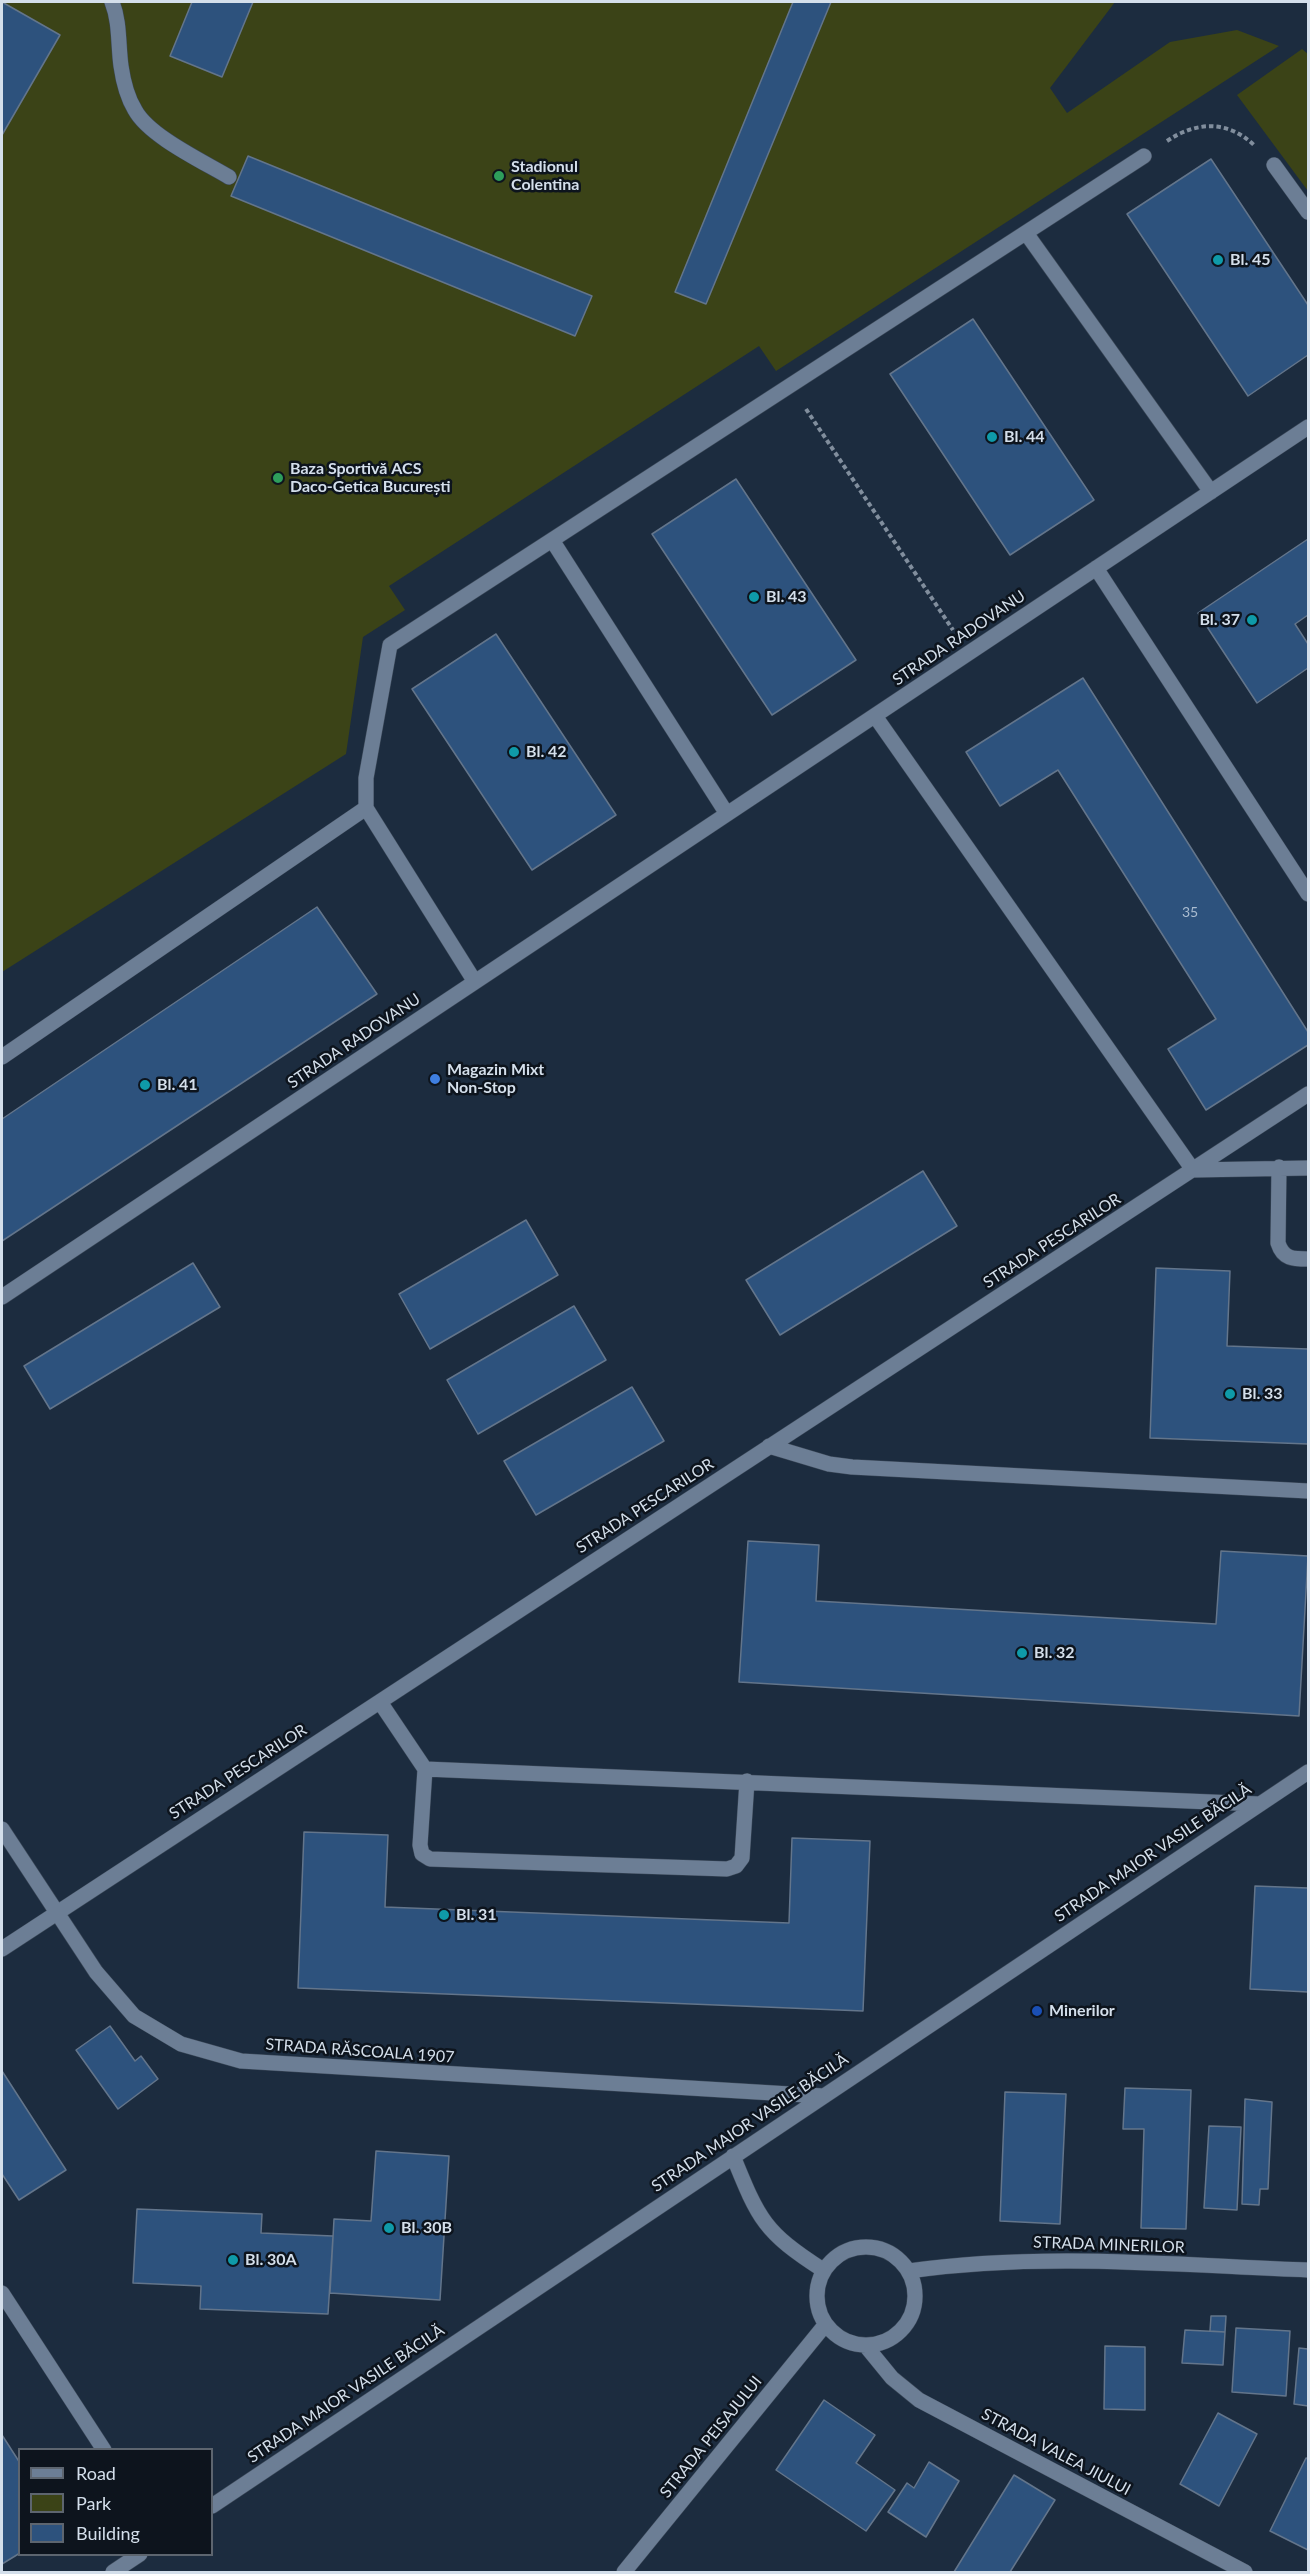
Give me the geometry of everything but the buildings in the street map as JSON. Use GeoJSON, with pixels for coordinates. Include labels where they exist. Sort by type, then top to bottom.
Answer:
{"type":"FeatureCollection","features":[{"type":"Feature","properties":{"kind":"street"},"geometry":{"type":"LineString","coordinates":[[112,2],[117,13],[121,66],[127,93],[135,112],[152,130],[229,177]]}},
{"type":"Feature","properties":{"kind":"street"},"geometry":{"type":"LineString","coordinates":[[475,982],[366,808],[366,778],[390,645],[1144,156]]}},
{"type":"Feature","properties":{"kind":"street"},"geometry":{"type":"LineString","coordinates":[[1274,165],[1308,212]]}},
{"type":"Feature","properties":{"kind":"street"},"geometry":{"type":"LineString","coordinates":[[1026,233],[1211,492]]}},
{"type":"Feature","properties":{"kind":"street","name":"STRADA RADOVANU"},"geometry":{"type":"LineString","coordinates":[[2,1297],[1308,427]]}},
{"type":"Feature","properties":{"kind":"street"},"geometry":{"type":"LineString","coordinates":[[552,540],[727,814]]}},
{"type":"Feature","properties":{"kind":"street"},"geometry":{"type":"LineString","coordinates":[[1096,568],[1308,894]]}},
{"type":"Feature","properties":{"kind":"street"},"geometry":{"type":"LineString","coordinates":[[875,716],[1193,1170],[1308,1168]]}},
{"type":"Feature","properties":{"kind":"street"},"geometry":{"type":"LineString","coordinates":[[2,1057],[366,808]]}},
{"type":"Feature","properties":{"kind":"street","name":"STRADA PESCARILOR"},"geometry":{"type":"LineString","coordinates":[[2,1949],[1308,1094]]}},
{"type":"Feature","properties":{"kind":"street"},"geometry":{"type":"LineString","coordinates":[[1279,1167],[1278,1243],[1281,1253],[1290,1259],[1308,1259]]}},
{"type":"Feature","properties":{"kind":"street"},"geometry":{"type":"LineString","coordinates":[[769,1446],[829,1464],[852,1467],[1308,1491]]}},
{"type":"Feature","properties":{"kind":"street"},"geometry":{"type":"LineString","coordinates":[[380,1702],[425,1768],[420,1845],[422,1854],[430,1859],[728,1869],[736,1866],[742,1858],[747,1781]]}},
{"type":"Feature","properties":{"kind":"street"},"geometry":{"type":"LineString","coordinates":[[425,1768],[1259,1804]]}},
{"type":"Feature","properties":{"kind":"street","name":"STRADA MAIOR VASILE BĂCILĂ"},"geometry":{"type":"LineString","coordinates":[[213,2505],[1308,1772]]}},
{"type":"Feature","properties":{"kind":"street","name":"STRADA RĂSCOALA 1907"},"geometry":{"type":"LineString","coordinates":[[2,1829],[96,1972],[134,2016],[181,2044],[241,2061],[823,2096]]}},
{"type":"Feature","properties":{"kind":"street"},"geometry":{"type":"LineString","coordinates":[[733,2156],[752,2205],[766,2227],[788,2248],[823,2270]]}},
{"type":"Feature","properties":{"kind":"street"},"geometry":{"type":"LineString","coordinates":[[866,2246],[883,2249],[898,2258],[909,2271],[915,2296],[909,2321],[897,2334],[882,2343],[865,2345],[850,2343],[836,2336],[825,2325],[816,2298],[823,2270],[834,2257],[849,2248],[866,2246]]}},
{"type":"Feature","properties":{"kind":"street","name":"STRADA MINERILOR"},"geometry":{"type":"LineString","coordinates":[[909,2271],[958,2264],[1050,2260],[1308,2270]]}},
{"type":"Feature","properties":{"kind":"street"},"geometry":{"type":"LineString","coordinates":[[2,2293],[103,2448]]}},
{"type":"Feature","properties":{"kind":"street","name":"STRADA PEISAJULUI"},"geometry":{"type":"LineString","coordinates":[[624,2572],[825,2325]]}},
{"type":"Feature","properties":{"kind":"street","name":"STRADA VALEA JIULUI"},"geometry":{"type":"LineString","coordinates":[[865,2345],[892,2378],[919,2400],[1245,2572]]}},
{"type":"Feature","properties":{"kind":"street"},"geometry":{"type":"LineString","coordinates":[[113,2572],[137,2556]]}},
{"type":"Feature","properties":{"kind":"path"},"geometry":{"type":"LineString","coordinates":[[1144,156],[1181,132],[1204,126],[1228,127],[1248,140],[1274,165]]}},
{"type":"Feature","properties":{"kind":"path"},"geometry":{"type":"LineString","coordinates":[[790,386],[968,653]]}},
{"type":"Feature","properties":{"kind":"green space","name":"Baza Sportivă ACS Daco-Getica București"},"geometry":{"type":"Polygon","coordinates":[[[2,2],[1115,2],[1050,88],[1067,113],[1170,42],[1237,30],[1279,46],[776,371],[759,346],[389,586],[405,610],[363,637],[346,754],[2,972],[2,2]]]}},
{"type":"Feature","properties":{"kind":"green space"},"geometry":{"type":"Polygon","coordinates":[[[1302,49],[1308,54],[1308,191],[1237,95],[1302,49]]]}},
{"type":"Feature","properties":{"kind":"place","name":"Stadionul Colentina"},"geometry":{"type":"Point","coordinates":[499,176]}},
{"type":"Feature","properties":{"kind":"place","name":"Bl. 45"},"geometry":{"type":"Point","coordinates":[1218,260]}},
{"type":"Feature","properties":{"kind":"place","name":"Bl. 44"},"geometry":{"type":"Point","coordinates":[992,437]}},
{"type":"Feature","properties":{"kind":"place","name":"Baza Sportivă ACS Daco-Getica București"},"geometry":{"type":"Point","coordinates":[278,478]}},
{"type":"Feature","properties":{"kind":"place","name":"Bl. 43"},"geometry":{"type":"Point","coordinates":[754,597]}},
{"type":"Feature","properties":{"kind":"place","name":"Bl. 37"},"geometry":{"type":"Point","coordinates":[1252,620]}},
{"type":"Feature","properties":{"kind":"place","name":"Bl. 42"},"geometry":{"type":"Point","coordinates":[514,752]}},
{"type":"Feature","properties":{"kind":"place","name":"Magazin Mixt Non-Stop"},"geometry":{"type":"Point","coordinates":[435,1079]}},
{"type":"Feature","properties":{"kind":"place","name":"Bl. 41"},"geometry":{"type":"Point","coordinates":[145,1085]}},
{"type":"Feature","properties":{"kind":"place","name":"Bl. 33"},"geometry":{"type":"Point","coordinates":[1230,1394]}},
{"type":"Feature","properties":{"kind":"place","name":"Bl. 32"},"geometry":{"type":"Point","coordinates":[1022,1653]}},
{"type":"Feature","properties":{"kind":"place","name":"Bl. 31"},"geometry":{"type":"Point","coordinates":[444,1915]}},
{"type":"Feature","properties":{"kind":"place","name":"Minerilor"},"geometry":{"type":"Point","coordinates":[1037,2011]}},
{"type":"Feature","properties":{"kind":"place","name":"Bl. 30B"},"geometry":{"type":"Point","coordinates":[389,2228]}},
{"type":"Feature","properties":{"kind":"place","name":"Bl. 30A"},"geometry":{"type":"Point","coordinates":[233,2260]}}]}
